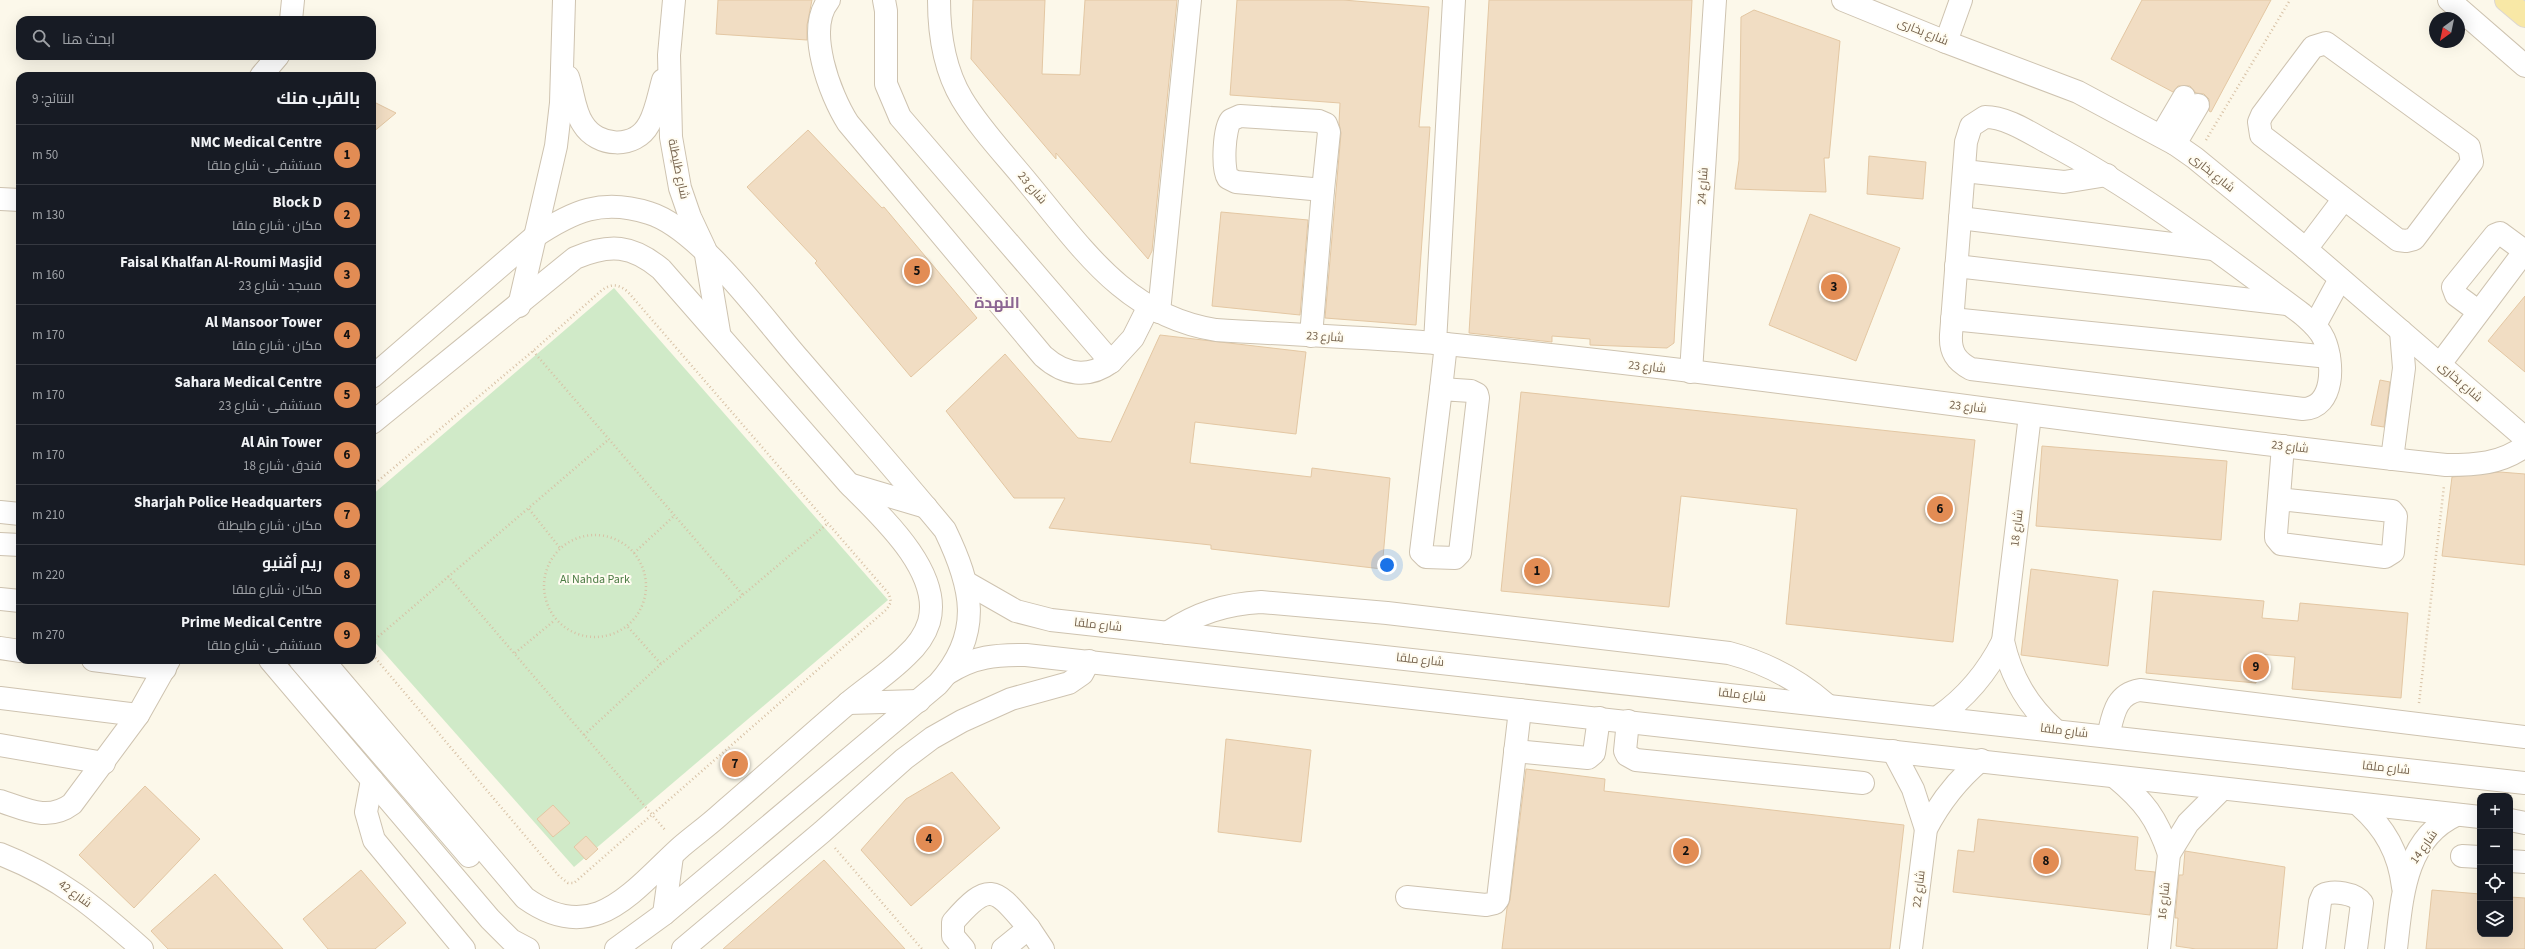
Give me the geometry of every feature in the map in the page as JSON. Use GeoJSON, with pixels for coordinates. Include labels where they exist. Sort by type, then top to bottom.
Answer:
{"type":"FeatureCollection","features":[{"type":"Feature","properties":{"kind":"main road"},"geometry":{"type":"LineString","coordinates":[[2506,0],[2525,16]]}},
{"type":"Feature","properties":{"kind":"street"},"geometry":{"type":"LineString","coordinates":[[292,16],[294,0]]}},
{"type":"Feature","properties":{"kind":"street","name":"شارع طليطلة"},"geometry":{"type":"LineString","coordinates":[[674,0],[669,55],[671,137],[674,162],[690,217],[705,249],[719,334]]}},
{"type":"Feature","properties":{"kind":"street"},"geometry":{"type":"LineString","coordinates":[[829,0],[821,19],[824,70],[833,97],[848,123],[1043,356],[1054,366],[1068,372],[1082,373],[1092,373],[1112,362],[1134,338],[1154,309],[1190,0]]}},
{"type":"Feature","properties":{"kind":"street"},"geometry":{"type":"LineString","coordinates":[[884,0],[886,11],[886,84],[900,117],[1112,362]]}},
{"type":"Feature","properties":{"kind":"street","name":"شارع 23"},"geometry":{"type":"LineString","coordinates":[[939,0],[939,29],[947,65],[962,99],[983,129],[1102,271],[1129,294],[1154,309],[1198,327],[1440,344],[1691,372],[2030,415],[2446,465],[2481,465],[2501,460],[2525,446]]}},
{"type":"Feature","properties":{"kind":"street"},"geometry":{"type":"LineString","coordinates":[[1441,389],[1471,391],[1477,394],[1478,398],[1460,553],[1455,558],[1426,557],[1421,552],[1441,389],[1440,344],[1454,0]]}},
{"type":"Feature","properties":{"kind":"street","name":"شارع 24"},"geometry":{"type":"LineString","coordinates":[[1691,372],[1715,0]]}},
{"type":"Feature","properties":{"kind":"street","name":"شارع بخارى"},"geometry":{"type":"LineString","coordinates":[[1843,0],[1946,42],[2078,92],[2168,140],[2195,158],[2306,249],[2525,438]]}},
{"type":"Feature","properties":{"kind":"street"},"geometry":{"type":"LineString","coordinates":[[1946,42],[1961,0]]}},
{"type":"Feature","properties":{"kind":"street"},"geometry":{"type":"LineString","coordinates":[[2449,0],[2525,66]]}},
{"type":"Feature","properties":{"kind":"street"},"geometry":{"type":"LineString","coordinates":[[519,306],[556,146],[566,5]]}},
{"type":"Feature","properties":{"kind":"street"},"geometry":{"type":"LineString","coordinates":[[2319,44],[2332,46],[2463,142],[2472,154],[2472,162],[2439,207],[2414,238],[2406,241],[2398,240],[2343,200],[2266,140],[2258,129],[2262,115],[2309,52],[2319,44]]}},
{"type":"Feature","properties":{"kind":"street"},"geometry":{"type":"LineString","coordinates":[[563,60],[582,122],[598,138],[620,143],[636,137],[648,126],[669,55]]}},
{"type":"Feature","properties":{"kind":"street"},"geometry":{"type":"LineString","coordinates":[[264,72],[275,60]]}},
{"type":"Feature","properties":{"kind":"street"},"geometry":{"type":"LineString","coordinates":[[2168,140],[2191,101]]}},
{"type":"Feature","properties":{"kind":"street"},"geometry":{"type":"LineString","coordinates":[[1311,336],[1329,132],[1326,124],[1319,121],[1240,116],[1231,120],[1227,128],[1225,174],[1231,181],[1323,190]]}},
{"type":"Feature","properties":{"kind":"street"},"geometry":{"type":"LineString","coordinates":[[1994,117],[2030,133],[2107,175],[2214,249],[2315,325],[2324,339],[2329,358],[2328,387],[2325,399],[2315,408],[2303,409],[1971,369],[1961,364],[1954,356],[1950,346],[1967,134],[1971,126],[1977,120],[1994,117]]}},
{"type":"Feature","properties":{"kind":"street"},"geometry":{"type":"LineString","coordinates":[[1964,171],[2064,182],[2107,175]]}},
{"type":"Feature","properties":{"kind":"street"},"geometry":{"type":"LineString","coordinates":[[0,198],[16,200]]}},
{"type":"Feature","properties":{"kind":"street"},"geometry":{"type":"LineString","coordinates":[[2306,249],[2343,200]]}},
{"type":"Feature","properties":{"kind":"street"},"geometry":{"type":"LineString","coordinates":[[376,374],[534,237],[560,220],[589,208],[620,206],[651,213],[705,249],[945,530],[967,583],[970,606],[968,630],[961,653],[948,673]]}},
{"type":"Feature","properties":{"kind":"street"},"geometry":{"type":"LineString","coordinates":[[1960,218],[2214,249]]}},
{"type":"Feature","properties":{"kind":"street"},"geometry":{"type":"LineString","coordinates":[[326,664],[524,898],[540,908],[559,916],[580,917],[598,914],[615,905],[848,703],[906,656],[920,640],[929,622],[930,600],[926,578],[915,559],[878,514],[849,484],[661,269],[647,257],[630,250],[611,248],[593,250],[575,258],[519,306],[376,420]]}},
{"type":"Feature","properties":{"kind":"street"},"geometry":{"type":"LineString","coordinates":[[1956,266],[2289,304]]}},
{"type":"Feature","properties":{"kind":"street"},"geometry":{"type":"LineString","coordinates":[[2315,325],[2340,279]]}},
{"type":"Feature","properties":{"kind":"street"},"geometry":{"type":"LineString","coordinates":[[2440,364],[2479,312]]}},
{"type":"Feature","properties":{"kind":"street"},"geometry":{"type":"LineString","coordinates":[[1952,319],[2329,358]]}},
{"type":"Feature","properties":{"kind":"street"},"geometry":{"type":"LineString","coordinates":[[2392,459],[2404,368],[2401,331]]}},
{"type":"Feature","properties":{"kind":"street","name":"شارع 18"},"geometry":{"type":"LineString","coordinates":[[2030,415],[2003,641],[2008,661],[2026,699],[2055,730]]}},
{"type":"Feature","properties":{"kind":"street"},"geometry":{"type":"LineString","coordinates":[[2279,499],[2392,511],[2396,516],[2393,552],[2385,557],[2281,544],[2276,538],[2283,446]]}},
{"type":"Feature","properties":{"kind":"street"},"geometry":{"type":"LineString","coordinates":[[849,484],[926,507]]}},
{"type":"Feature","properties":{"kind":"street"},"geometry":{"type":"LineString","coordinates":[[0,512],[16,514]]}},
{"type":"Feature","properties":{"kind":"street"},"geometry":{"type":"LineString","coordinates":[[0,544],[16,546]]}},
{"type":"Feature","properties":{"kind":"street","name":"شارع ملقا"},"geometry":{"type":"LineString","coordinates":[[967,583],[1000,604],[1033,617],[1167,633],[1826,704],[2525,783]]}},
{"type":"Feature","properties":{"kind":"street"},"geometry":{"type":"LineString","coordinates":[[0,599],[16,601]]}},
{"type":"Feature","properties":{"kind":"street"},"geometry":{"type":"LineString","coordinates":[[1167,633],[1202,613],[1241,603],[1261,602],[1387,613],[1729,653],[1751,658],[1791,677],[1826,704]]}},
{"type":"Feature","properties":{"kind":"street","name":"شارع 18"},"geometry":{"type":"LineString","coordinates":[[1938,717],[1952,707],[1976,684],[1987,670],[2003,641]]}},
{"type":"Feature","properties":{"kind":"street"},"geometry":{"type":"LineString","coordinates":[[0,648],[16,650]]}},
{"type":"Feature","properties":{"kind":"street"},"geometry":{"type":"LineString","coordinates":[[616,949],[656,920],[919,701],[948,673],[966,662],[1006,655],[1089,661],[1981,760],[2360,806],[2477,817]]}},
{"type":"Feature","properties":{"kind":"street"},"geometry":{"type":"LineString","coordinates":[[682,949],[822,832],[904,759],[932,738],[962,721],[1011,699],[1069,683],[1082,674],[1089,661]]}},
{"type":"Feature","properties":{"kind":"street"},"geometry":{"type":"LineString","coordinates":[[0,801],[39,814],[56,813],[72,804],[104,763],[138,715],[167,664]]}},
{"type":"Feature","properties":{"kind":"street"},"geometry":{"type":"LineString","coordinates":[[273,664],[473,900],[519,946]]}},
{"type":"Feature","properties":{"kind":"street"},"geometry":{"type":"LineString","coordinates":[[303,664],[469,856]]}},
{"type":"Feature","properties":{"kind":"street"},"geometry":{"type":"LineString","coordinates":[[2108,736],[2117,704],[2126,694],[2140,690],[2525,737]]}},
{"type":"Feature","properties":{"kind":"street"},"geometry":{"type":"LineString","coordinates":[[0,698],[138,715]]}},
{"type":"Feature","properties":{"kind":"street"},"geometry":{"type":"LineString","coordinates":[[848,703],[919,701]]}},
{"type":"Feature","properties":{"kind":"street"},"geometry":{"type":"LineString","coordinates":[[1407,897],[1486,906],[1495,903],[1498,899],[1520,710]]}},
{"type":"Feature","properties":{"kind":"street"},"geometry":{"type":"LineString","coordinates":[[1515,751],[1588,758],[1594,753],[1600,718]]}},
{"type":"Feature","properties":{"kind":"street"},"geometry":{"type":"LineString","coordinates":[[1628,722],[1625,751],[1631,758],[1636,760],[1863,783]]}},
{"type":"Feature","properties":{"kind":"street"},"geometry":{"type":"LineString","coordinates":[[0,745],[104,763]]}},
{"type":"Feature","properties":{"kind":"street","name":"شارع 22"},"geometry":{"type":"LineString","coordinates":[[1893,751],[1913,789],[1926,829]]}},
{"type":"Feature","properties":{"kind":"street","name":"شارع 22"},"geometry":{"type":"LineString","coordinates":[[1911,949],[1926,829],[1934,813],[1955,784],[1981,760]]}},
{"type":"Feature","properties":{"kind":"street","name":"شارع 16"},"geometry":{"type":"LineString","coordinates":[[2115,777],[2146,804],[2156,820],[2169,854]]}},
{"type":"Feature","properties":{"kind":"street"},"geometry":{"type":"LineString","coordinates":[[372,780],[366,812],[374,840],[464,949]]}},
{"type":"Feature","properties":{"kind":"street","name":"شارع 16"},"geometry":{"type":"LineString","coordinates":[[2158,949],[2169,854],[2188,822],[2221,790]]}},
{"type":"Feature","properties":{"kind":"street"},"geometry":{"type":"LineString","coordinates":[[2513,796],[2525,796]]}},
{"type":"Feature","properties":{"kind":"street","name":"شارع 14"},"geometry":{"type":"LineString","coordinates":[[2360,806],[2381,827],[2390,840],[2397,856],[2403,888]]}},
{"type":"Feature","properties":{"kind":"street","name":"شارع 14"},"geometry":{"type":"LineString","coordinates":[[2396,949],[2403,888],[2415,855],[2425,841],[2445,820],[2456,815]]}},
{"type":"Feature","properties":{"kind":"street"},"geometry":{"type":"LineString","coordinates":[[2513,820],[2525,822]]}},
{"type":"Feature","properties":{"kind":"street"},"geometry":{"type":"LineString","coordinates":[[470,834],[469,856],[473,900]]}},
{"type":"Feature","properties":{"kind":"street"},"geometry":{"type":"LineString","coordinates":[[635,949],[656,920],[677,852]]}},
{"type":"Feature","properties":{"kind":"street","name":"شارع 42"},"geometry":{"type":"LineString","coordinates":[[0,854],[35,868],[75,892],[142,949]]}},
{"type":"Feature","properties":{"kind":"street"},"geometry":{"type":"LineString","coordinates":[[2513,861],[2525,862]]}},
{"type":"Feature","properties":{"kind":"street"},"geometry":{"type":"LineString","coordinates":[[964,949],[953,936],[953,922],[978,898],[987,893],[1001,896],[1029,928],[1043,949]]}},
{"type":"Feature","properties":{"kind":"street"},"geometry":{"type":"LineString","coordinates":[[2314,949],[2320,902],[2323,895],[2331,893],[2352,895],[2362,903],[2356,949]]}},
{"type":"Feature","properties":{"kind":"street"},"geometry":{"type":"LineString","coordinates":[[1003,949],[1029,928]]}},
{"type":"Feature","properties":{"kind":"path"},"geometry":{"type":"LineString","coordinates":[[2195,158],[2290,0]]}},
{"type":"Feature","properties":{"kind":"path"},"geometry":{"type":"LineString","coordinates":[[376,483],[533,351],[606,287],[612,285],[624,288],[889,594],[890,606],[574,883],[563,880],[376,659]]}},
{"type":"Feature","properties":{"kind":"path"},"geometry":{"type":"LineString","coordinates":[[533,351],[608,440],[743,595]]}},
{"type":"Feature","properties":{"kind":"path"},"geometry":{"type":"LineString","coordinates":[[376,639],[608,440]]}},
{"type":"Feature","properties":{"kind":"path"},"geometry":{"type":"LineString","coordinates":[[2417,724],[2446,465]]}},
{"type":"Feature","properties":{"kind":"path"},"geometry":{"type":"LineString","coordinates":[[529,509],[560,548]]}},
{"type":"Feature","properties":{"kind":"path"},"geometry":{"type":"LineString","coordinates":[[634,553],[674,516]]}},
{"type":"Feature","properties":{"kind":"path"},"geometry":{"type":"LineString","coordinates":[[584,735],[662,664],[827,524]]}},
{"type":"Feature","properties":{"kind":"path"},"geometry":{"type":"LineString","coordinates":[[598,535],[618,541],[634,553],[643,567],[647,583],[645,600],[638,614],[628,627],[614,634],[598,638],[588,637],[567,630],[555,620],[544,596],[543,583],[551,558],[560,548],[571,540],[584,536],[598,535]]}},
{"type":"Feature","properties":{"kind":"path"},"geometry":{"type":"LineString","coordinates":[[448,576],[652,816],[677,852]]}},
{"type":"Feature","properties":{"kind":"path"},"geometry":{"type":"LineString","coordinates":[[515,653],[555,620]]}},
{"type":"Feature","properties":{"kind":"path"},"geometry":{"type":"LineString","coordinates":[[628,627],[662,664]]}},
{"type":"Feature","properties":{"kind":"path"},"geometry":{"type":"LineString","coordinates":[[822,832],[922,949]]}},
{"type":"Feature","properties":{"kind":"green space","name":"Al Nahda Park"},"geometry":{"type":"Polygon","coordinates":[[[614,288],[888,600],[574,867],[376,644],[376,492],[614,288]]]}},
{"type":"Feature","properties":{"kind":"building"},"geometry":{"type":"Polygon","coordinates":[[[718,0],[812,0],[807,25],[807,40],[716,34],[718,0]]]}},
{"type":"Feature","properties":{"kind":"building"},"geometry":{"type":"Polygon","coordinates":[[[973,0],[1045,0],[1042,74],[1080,75],[1085,0],[1177,0],[1152,251],[1148,259],[1056,153],[1056,159],[971,59],[973,0]]]}},
{"type":"Feature","properties":{"kind":"building"},"geometry":{"type":"Polygon","coordinates":[[[1237,0],[1343,0],[1429,7],[1419,127],[1430,127],[1416,325],[1325,318],[1341,133],[1339,123],[1340,103],[1230,95],[1237,0]]]}},
{"type":"Feature","properties":{"kind":"building"},"geometry":{"type":"Polygon","coordinates":[[[1489,0],[1692,0],[1674,343],[1667,348],[1590,345],[1590,339],[1552,336],[1552,342],[1469,333],[1489,0]]]}},
{"type":"Feature","properties":{"kind":"building"},"geometry":{"type":"Polygon","coordinates":[[[2142,0],[2271,0],[2211,112],[2209,111],[2209,99],[2204,94],[2196,93],[2190,86],[2178,86],[2173,92],[2111,59],[2142,0]]]}},
{"type":"Feature","properties":{"kind":"building"},"geometry":{"type":"Polygon","coordinates":[[[1754,10],[1840,41],[1829,158],[1824,158],[1826,192],[1735,189],[1739,160],[1741,17],[1754,10]]]}},
{"type":"Feature","properties":{"kind":"building"},"geometry":{"type":"Polygon","coordinates":[[[376,103],[396,113],[376,130],[376,103]]]}},
{"type":"Feature","properties":{"kind":"building"},"geometry":{"type":"Polygon","coordinates":[[[808,130],[882,208],[884,207],[977,318],[911,377],[815,263],[817,261],[747,187],[808,130]]]}},
{"type":"Feature","properties":{"kind":"building"},"geometry":{"type":"Polygon","coordinates":[[[1869,156],[1926,162],[1923,199],[1867,194],[1869,156]]]}},
{"type":"Feature","properties":{"kind":"building"},"geometry":{"type":"Polygon","coordinates":[[[1221,212],[1308,220],[1300,315],[1212,306],[1221,212]]]}},
{"type":"Feature","properties":{"kind":"building"},"geometry":{"type":"Polygon","coordinates":[[[1810,214],[1900,248],[1856,361],[1769,325],[1810,214]]]}},
{"type":"Feature","properties":{"kind":"building"},"geometry":{"type":"Polygon","coordinates":[[[2525,296],[2525,372],[2488,341],[2525,296]]]}},
{"type":"Feature","properties":{"kind":"building"},"geometry":{"type":"Polygon","coordinates":[[[1160,335],[1306,352],[1296,434],[1195,422],[1190,463],[1311,477],[1312,468],[1390,478],[1382,569],[1211,549],[1211,545],[1049,528],[1065,498],[1014,498],[946,411],[1005,354],[1078,438],[1111,442],[1160,335]]]}},
{"type":"Feature","properties":{"kind":"building"},"geometry":{"type":"Polygon","coordinates":[[[2380,380],[2390,382],[2384,427],[2371,425],[2380,380]]]}},
{"type":"Feature","properties":{"kind":"building"},"geometry":{"type":"Polygon","coordinates":[[[1521,392],[1975,440],[1953,642],[1786,624],[1797,509],[1681,496],[1669,607],[1501,591],[1521,392]]]}},
{"type":"Feature","properties":{"kind":"building"},"geometry":{"type":"Polygon","coordinates":[[[2042,446],[2227,461],[2221,540],[2036,526],[2042,446]]]}},
{"type":"Feature","properties":{"kind":"building"},"geometry":{"type":"Polygon","coordinates":[[[2500,472],[2525,474],[2525,565],[2442,556],[2452,477],[2500,472]]]}},
{"type":"Feature","properties":{"kind":"building"},"geometry":{"type":"Polygon","coordinates":[[[2031,569],[2118,580],[2108,666],[2021,655],[2031,569]]]}},
{"type":"Feature","properties":{"kind":"building"},"geometry":{"type":"Polygon","coordinates":[[[2153,591],[2264,601],[2262,618],[2298,621],[2300,603],[2408,613],[2401,698],[2292,689],[2295,657],[2258,654],[2256,683],[2146,673],[2153,591]]]}},
{"type":"Feature","properties":{"kind":"building"},"geometry":{"type":"Polygon","coordinates":[[[1226,739],[1311,750],[1301,842],[1218,832],[1226,739]]]}},
{"type":"Feature","properties":{"kind":"building"},"geometry":{"type":"Polygon","coordinates":[[[1526,769],[1605,779],[1604,791],[1904,825],[1890,949],[1502,949],[1507,908],[1510,900],[1526,769]]]}},
{"type":"Feature","properties":{"kind":"building"},"geometry":{"type":"Polygon","coordinates":[[[952,772],[1000,828],[911,906],[861,850],[906,799],[952,772]]]}},
{"type":"Feature","properties":{"kind":"building"},"geometry":{"type":"Polygon","coordinates":[[[145,786],[200,839],[134,908],[79,855],[145,786]]]}},
{"type":"Feature","properties":{"kind":"building"},"geometry":{"type":"Polygon","coordinates":[[[553,805],[570,823],[553,837],[537,819],[553,805]]]}},
{"type":"Feature","properties":{"kind":"building"},"geometry":{"type":"Polygon","coordinates":[[[1978,819],[2138,837],[2135,870],[2155,872],[2150,915],[1953,892],[1958,850],[1974,852],[1978,819]]]}},
{"type":"Feature","properties":{"kind":"building"},"geometry":{"type":"Polygon","coordinates":[[[586,836],[598,849],[586,860],[574,847],[586,836]]]}},
{"type":"Feature","properties":{"kind":"building"},"geometry":{"type":"Polygon","coordinates":[[[2185,851],[2285,867],[2277,949],[2196,949],[2176,946],[2178,918],[2175,918],[2179,875],[2183,875],[2185,851]]]}},
{"type":"Feature","properties":{"kind":"building"},"geometry":{"type":"Polygon","coordinates":[[[824,860],[905,949],[723,949],[774,904],[824,860]]]}},
{"type":"Feature","properties":{"kind":"building"},"geometry":{"type":"Polygon","coordinates":[[[361,870],[406,923],[375,949],[328,949],[303,919],[361,870]]]}},
{"type":"Feature","properties":{"kind":"building"},"geometry":{"type":"Polygon","coordinates":[[[215,874],[283,949],[168,949],[151,931],[215,874]]]}},
{"type":"Feature","properties":{"kind":"building"},"geometry":{"type":"Polygon","coordinates":[[[2432,890],[2477,894],[2477,937],[2513,937],[2513,897],[2525,898],[2525,949],[2426,949],[2432,890]]]}},
{"type":"Feature","properties":{"kind":"place","name":"Sahara Medical Centre"},"geometry":{"type":"Point","coordinates":[917,271]}},
{"type":"Feature","properties":{"kind":"place","name":"Faisal Khalfan Al-Roumi Masjid"},"geometry":{"type":"Point","coordinates":[1834,287]}},
{"type":"Feature","properties":{"kind":"place","name":"Al Ain Tower"},"geometry":{"type":"Point","coordinates":[1940,509]}},
{"type":"Feature","properties":{"kind":"place","name":"NMC Medical Centre"},"geometry":{"type":"Point","coordinates":[1537,571]}},
{"type":"Feature","properties":{"kind":"place","name":"Prime Medical Centre"},"geometry":{"type":"Point","coordinates":[2256,667]}},
{"type":"Feature","properties":{"kind":"place","name":"Sharjah Police Headquarters"},"geometry":{"type":"Point","coordinates":[735,764]}},
{"type":"Feature","properties":{"kind":"place","name":"Al Mansoor Tower"},"geometry":{"type":"Point","coordinates":[929,839]}},
{"type":"Feature","properties":{"kind":"place","name":"Block D"},"geometry":{"type":"Point","coordinates":[1686,851]}},
{"type":"Feature","properties":{"kind":"place","name":"ريم أڤنيو"},"geometry":{"type":"Point","coordinates":[2046,861]}},
{"type":"Feature","properties":{"kind":"district","name":"النهدة"},"geometry":{"type":"Point","coordinates":[997,303]}}]}
